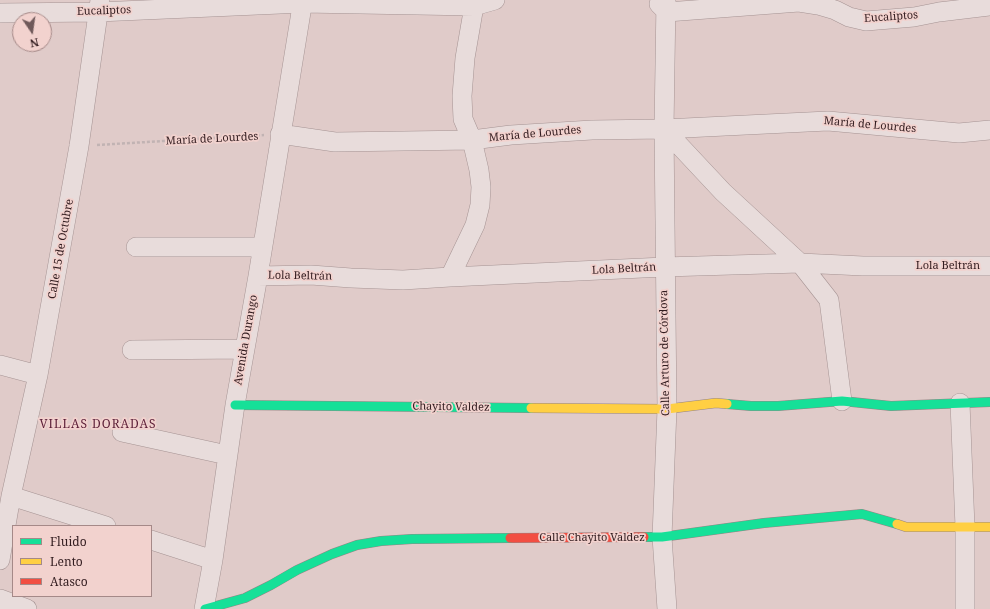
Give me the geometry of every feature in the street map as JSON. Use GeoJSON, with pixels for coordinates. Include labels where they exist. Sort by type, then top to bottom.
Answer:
{"type":"FeatureCollection","features":[{"type":"Feature","properties":{"kind":"street","name":"Eucaliptos"},"geometry":{"type":"LineString","coordinates":[[0,13],[89,6],[303,1],[474,6],[495,0]]}},
{"type":"Feature","properties":{"kind":"street","name":"Avenida Durango"},"geometry":{"type":"LineString","coordinates":[[205,609],[235,405],[258,276],[280,134],[303,1]]}},
{"type":"Feature","properties":{"kind":"street","name":"Eucaliptos"},"geometry":{"type":"LineString","coordinates":[[663,4],[766,4],[799,2],[818,4],[849,17],[866,21],[914,17],[939,12],[990,6]]}},
{"type":"Feature","properties":{"kind":"street","name":"Calle Arturo de Córdova"},"geometry":{"type":"LineString","coordinates":[[663,4],[664,267],[667,409],[662,538],[667,609]]}},
{"type":"Feature","properties":{"kind":"street","name":"Calle 15 de Octubre"},"geometry":{"type":"LineString","coordinates":[[0,560],[11,496],[38,374],[80,146],[89,6]]}},
{"type":"Feature","properties":{"kind":"street"},"geometry":{"type":"LineString","coordinates":[[450,277],[474,225],[480,205],[481,187],[479,170],[472,140],[463,119],[462,96],[474,6]]}},
{"type":"Feature","properties":{"kind":"street","name":"María de Lourdes"},"geometry":{"type":"LineString","coordinates":[[280,134],[335,142],[472,140],[511,135],[592,130],[664,129],[828,121],[959,133],[990,130]]}},
{"type":"Feature","properties":{"kind":"street"},"geometry":{"type":"LineString","coordinates":[[664,129],[722,192],[800,263],[829,300],[842,401]]}},
{"type":"Feature","properties":{"kind":"street"},"geometry":{"type":"LineString","coordinates":[[136,247],[262,247]]}},
{"type":"Feature","properties":{"kind":"street","name":"Lola Beltrán"},"geometry":{"type":"LineString","coordinates":[[258,276],[311,275],[403,280],[664,267],[800,263],[863,266],[990,266]]}},
{"type":"Feature","properties":{"kind":"street"},"geometry":{"type":"LineString","coordinates":[[132,350],[245,350]]}},
{"type":"Feature","properties":{"kind":"street"},"geometry":{"type":"LineString","coordinates":[[0,365],[38,374]]}},
{"type":"Feature","properties":{"kind":"street"},"geometry":{"type":"LineString","coordinates":[[667,409],[716,403],[751,406],[778,406],[842,401],[868,402],[891,406],[990,402]]}},
{"type":"Feature","properties":{"kind":"street"},"geometry":{"type":"LineString","coordinates":[[960,403],[965,527],[965,609]]}},
{"type":"Feature","properties":{"kind":"street","name":"Chayito Valdez"},"geometry":{"type":"LineString","coordinates":[[235,405],[667,409]]}},
{"type":"Feature","properties":{"kind":"street"},"geometry":{"type":"LineString","coordinates":[[122,432],[227,455]]}},
{"type":"Feature","properties":{"kind":"street"},"geometry":{"type":"LineString","coordinates":[[11,496],[103,525]]}},
{"type":"Feature","properties":{"kind":"street","name":"Calle Chayito Valdez"},"geometry":{"type":"LineString","coordinates":[[205,609],[245,598],[297,570],[332,554],[357,545],[381,541],[412,539],[662,538],[764,523],[862,514],[906,527],[990,527]]}},
{"type":"Feature","properties":{"kind":"street"},"geometry":{"type":"LineString","coordinates":[[152,540],[213,560]]}},
{"type":"Feature","properties":{"kind":"street"},"geometry":{"type":"LineString","coordinates":[[0,599],[27,609]]}},
{"type":"Feature","properties":{"kind":"path","name":"María de Lourdes"},"geometry":{"type":"LineString","coordinates":[[80,146],[280,134]]}},
{"type":"Feature","properties":{"kind":"traffic: fast"},"geometry":{"type":"LineString","coordinates":[[727,404],[778,406],[842,401],[891,406],[990,402]]}},
{"type":"Feature","properties":{"kind":"traffic: fast"},"geometry":{"type":"LineString","coordinates":[[235,405],[531,408]]}},
{"type":"Feature","properties":{"kind":"traffic: fast"},"geometry":{"type":"LineString","coordinates":[[644,537],[662,537],[764,523],[862,514],[897,524]]}},
{"type":"Feature","properties":{"kind":"traffic: fast"},"geometry":{"type":"LineString","coordinates":[[205,609],[245,598],[297,570],[332,554],[357,545],[381,541],[412,539],[510,538]]}},
{"type":"Feature","properties":{"kind":"traffic: slow"},"geometry":{"type":"LineString","coordinates":[[531,408],[667,409],[716,403],[727,404]]}},
{"type":"Feature","properties":{"kind":"traffic: slow"},"geometry":{"type":"LineString","coordinates":[[897,524],[906,527],[990,527]]}},
{"type":"Feature","properties":{"kind":"traffic: jam"},"geometry":{"type":"LineString","coordinates":[[510,538],[644,537]]}},
{"type":"Feature","properties":{"kind":"district","name":"VILLAS DORADAS"},"geometry":{"type":"Point","coordinates":[98,425]}}]}
